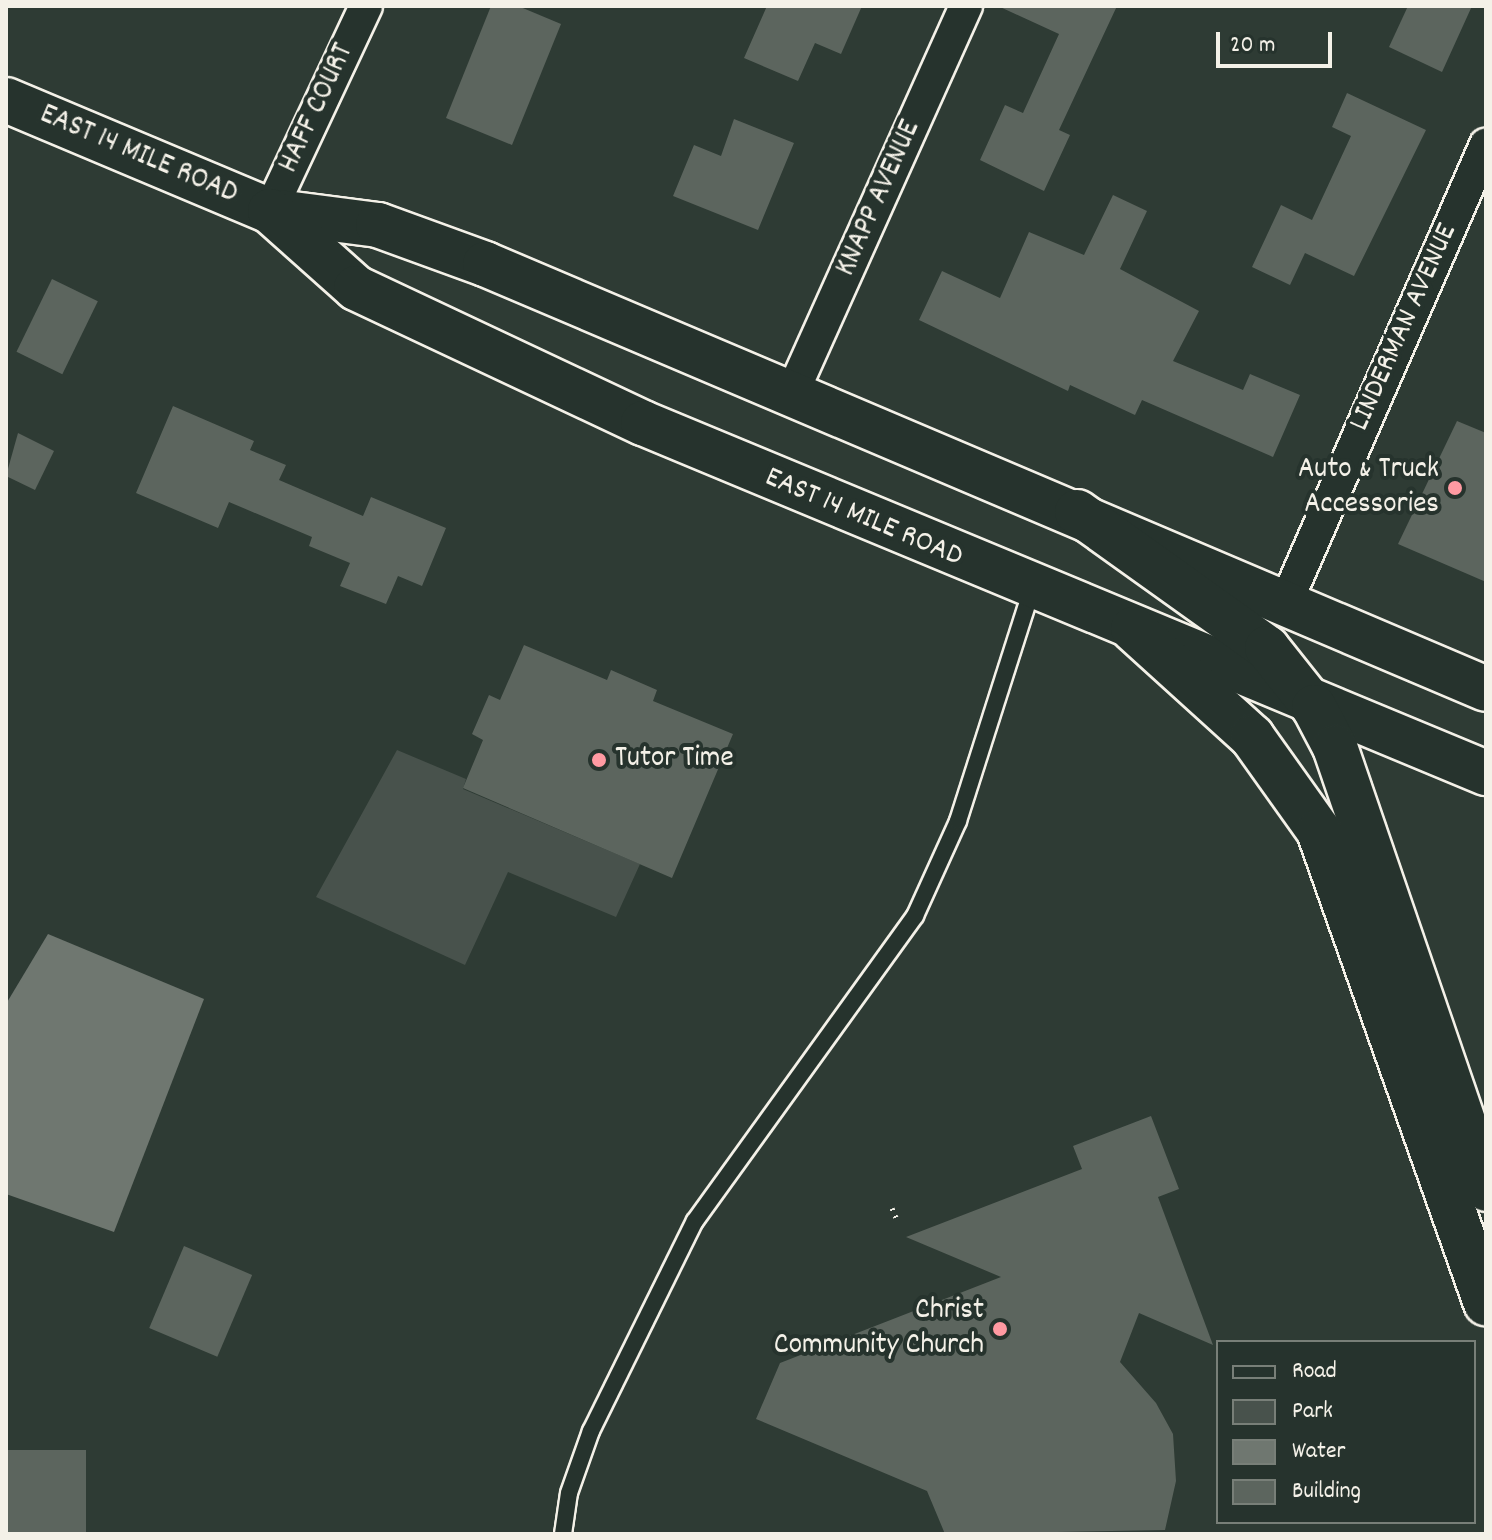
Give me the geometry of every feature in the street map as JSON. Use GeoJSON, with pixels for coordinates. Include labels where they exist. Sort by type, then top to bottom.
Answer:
{"type":"FeatureCollection","features":[{"type":"Feature","properties":{"kind":"main road","name":"EAST 14 MILE ROAD"},"geometry":{"type":"LineString","coordinates":[[6,100],[270,211],[378,225],[793,391],[1287,600],[1486,689]]}},
{"type":"Feature","properties":{"kind":"main road","name":"EAST 14 MILE ROAD"},"geometry":{"type":"LineString","coordinates":[[270,211],[356,288],[767,479],[1314,707],[1486,773]]}},
{"type":"Feature","properties":{"kind":"main road"},"geometry":{"type":"LineString","coordinates":[[1077,512],[1267,648],[1314,707],[1335,747],[1486,1189]]}},
{"type":"Feature","properties":{"kind":"main road"},"geometry":{"type":"LineString","coordinates":[[1133,629],[1252,737],[1319,831],[1486,1303]]}},
{"type":"Feature","properties":{"kind":"street","name":"HAFF COURT"},"geometry":{"type":"LineString","coordinates":[[270,211],[366,6]]}},
{"type":"Feature","properties":{"kind":"street","name":"KNAPP AVENUE"},"geometry":{"type":"LineString","coordinates":[[793,391],[966,6]]}},
{"type":"Feature","properties":{"kind":"street","name":"LINDERMAN AVENUE"},"geometry":{"type":"LineString","coordinates":[[1287,600],[1486,145]]}},
{"type":"Feature","properties":{"kind":"lane"},"geometry":{"type":"LineString","coordinates":[[563,1534],[569,1493],[591,1431],[695,1221],[915,916],[958,821],[1032,589]]}},
{"type":"Feature","properties":{"kind":"path"},"geometry":{"type":"LineString","coordinates":[[892,1208],[898,1222]]}},
{"type":"Feature","properties":{"kind":"green space"},"geometry":{"type":"Polygon","coordinates":[[[397,750],[466,779],[463,789],[640,864],[616,917],[508,872],[465,965],[316,897],[397,750]]]}},
{"type":"Feature","properties":{"kind":"water"},"geometry":{"type":"Polygon","coordinates":[[[48,934],[204,999],[114,1232],[6,1194],[6,1004],[48,934]]]}},
{"type":"Feature","properties":{"kind":"building"},"geometry":{"type":"Polygon","coordinates":[[[491,6],[518,6],[561,24],[512,145],[446,118],[491,6]]]}},
{"type":"Feature","properties":{"kind":"building"},"geometry":{"type":"Polygon","coordinates":[[[767,6],[862,6],[841,54],[815,43],[798,81],[744,58],[767,6]]]}},
{"type":"Feature","properties":{"kind":"building"},"geometry":{"type":"Polygon","coordinates":[[[998,6],[1117,6],[1059,130],[1070,135],[1044,191],[980,160],[1005,105],[1023,113],[1059,34],[998,6]]]}},
{"type":"Feature","properties":{"kind":"building"},"geometry":{"type":"Polygon","coordinates":[[[1408,6],[1472,6],[1442,72],[1389,47],[1408,6]]]}},
{"type":"Feature","properties":{"kind":"building"},"geometry":{"type":"Polygon","coordinates":[[[1347,93],[1426,130],[1354,276],[1305,253],[1290,285],[1252,267],[1281,205],[1312,220],[1351,136],[1332,127],[1347,93]]]}},
{"type":"Feature","properties":{"kind":"building"},"geometry":{"type":"Polygon","coordinates":[[[734,119],[794,143],[758,230],[673,196],[694,145],[721,156],[734,119]]]}},
{"type":"Feature","properties":{"kind":"building"},"geometry":{"type":"Polygon","coordinates":[[[1113,195],[1147,211],[1120,269],[1199,311],[1173,361],[1243,390],[1250,374],[1300,395],[1273,457],[1142,400],[1135,415],[1070,385],[1068,391],[919,320],[942,271],[1000,298],[1029,232],[1084,255],[1113,195]]]}},
{"type":"Feature","properties":{"kind":"building"},"geometry":{"type":"Polygon","coordinates":[[[52,279],[98,301],[62,374],[16,352],[52,279]]]}},
{"type":"Feature","properties":{"kind":"building"},"geometry":{"type":"Polygon","coordinates":[[[173,406],[254,441],[250,450],[286,465],[279,480],[363,516],[371,497],[446,528],[422,586],[398,576],[386,604],[340,586],[350,563],[309,546],[312,537],[229,502],[218,528],[136,493],[173,406]]]}},
{"type":"Feature","properties":{"kind":"building","name":"Auto & Truck Accessories"},"geometry":{"type":"Polygon","coordinates":[[[1457,421],[1486,433],[1486,582],[1398,544],[1457,421]]]}},
{"type":"Feature","properties":{"kind":"building"},"geometry":{"type":"Polygon","coordinates":[[[18,433],[54,451],[35,490],[6,476],[18,433]]]}},
{"type":"Feature","properties":{"kind":"building","name":"Tutor Time"},"geometry":{"type":"Polygon","coordinates":[[[524,645],[607,680],[611,670],[657,690],[653,701],[733,734],[672,878],[463,788],[483,740],[472,734],[489,695],[500,700],[524,645]]]}},
{"type":"Feature","properties":{"kind":"building","name":"Christ Community Church"},"geometry":{"type":"Polygon","coordinates":[[[1151,1116],[1179,1189],[1158,1197],[1213,1345],[1139,1313],[1120,1362],[1156,1403],[1173,1434],[1176,1481],[1165,1530],[945,1534],[927,1491],[756,1419],[780,1363],[1001,1277],[906,1237],[1082,1169],[1073,1146],[1151,1116]]]}},
{"type":"Feature","properties":{"kind":"building"},"geometry":{"type":"Polygon","coordinates":[[[184,1246],[252,1275],[217,1357],[149,1328],[184,1246]]]}},
{"type":"Feature","properties":{"kind":"building"},"geometry":{"type":"Polygon","coordinates":[[[6,1450],[86,1450],[86,1534],[6,1534],[6,1450]]]}},
{"type":"Feature","properties":{"kind":"place","name":"Auto & Truck Accessories"},"geometry":{"type":"Point","coordinates":[1455,488]}},
{"type":"Feature","properties":{"kind":"place","name":"Tutor Time"},"geometry":{"type":"Point","coordinates":[599,760]}},
{"type":"Feature","properties":{"kind":"place","name":"Christ Community Church"},"geometry":{"type":"Point","coordinates":[1000,1329]}}]}
